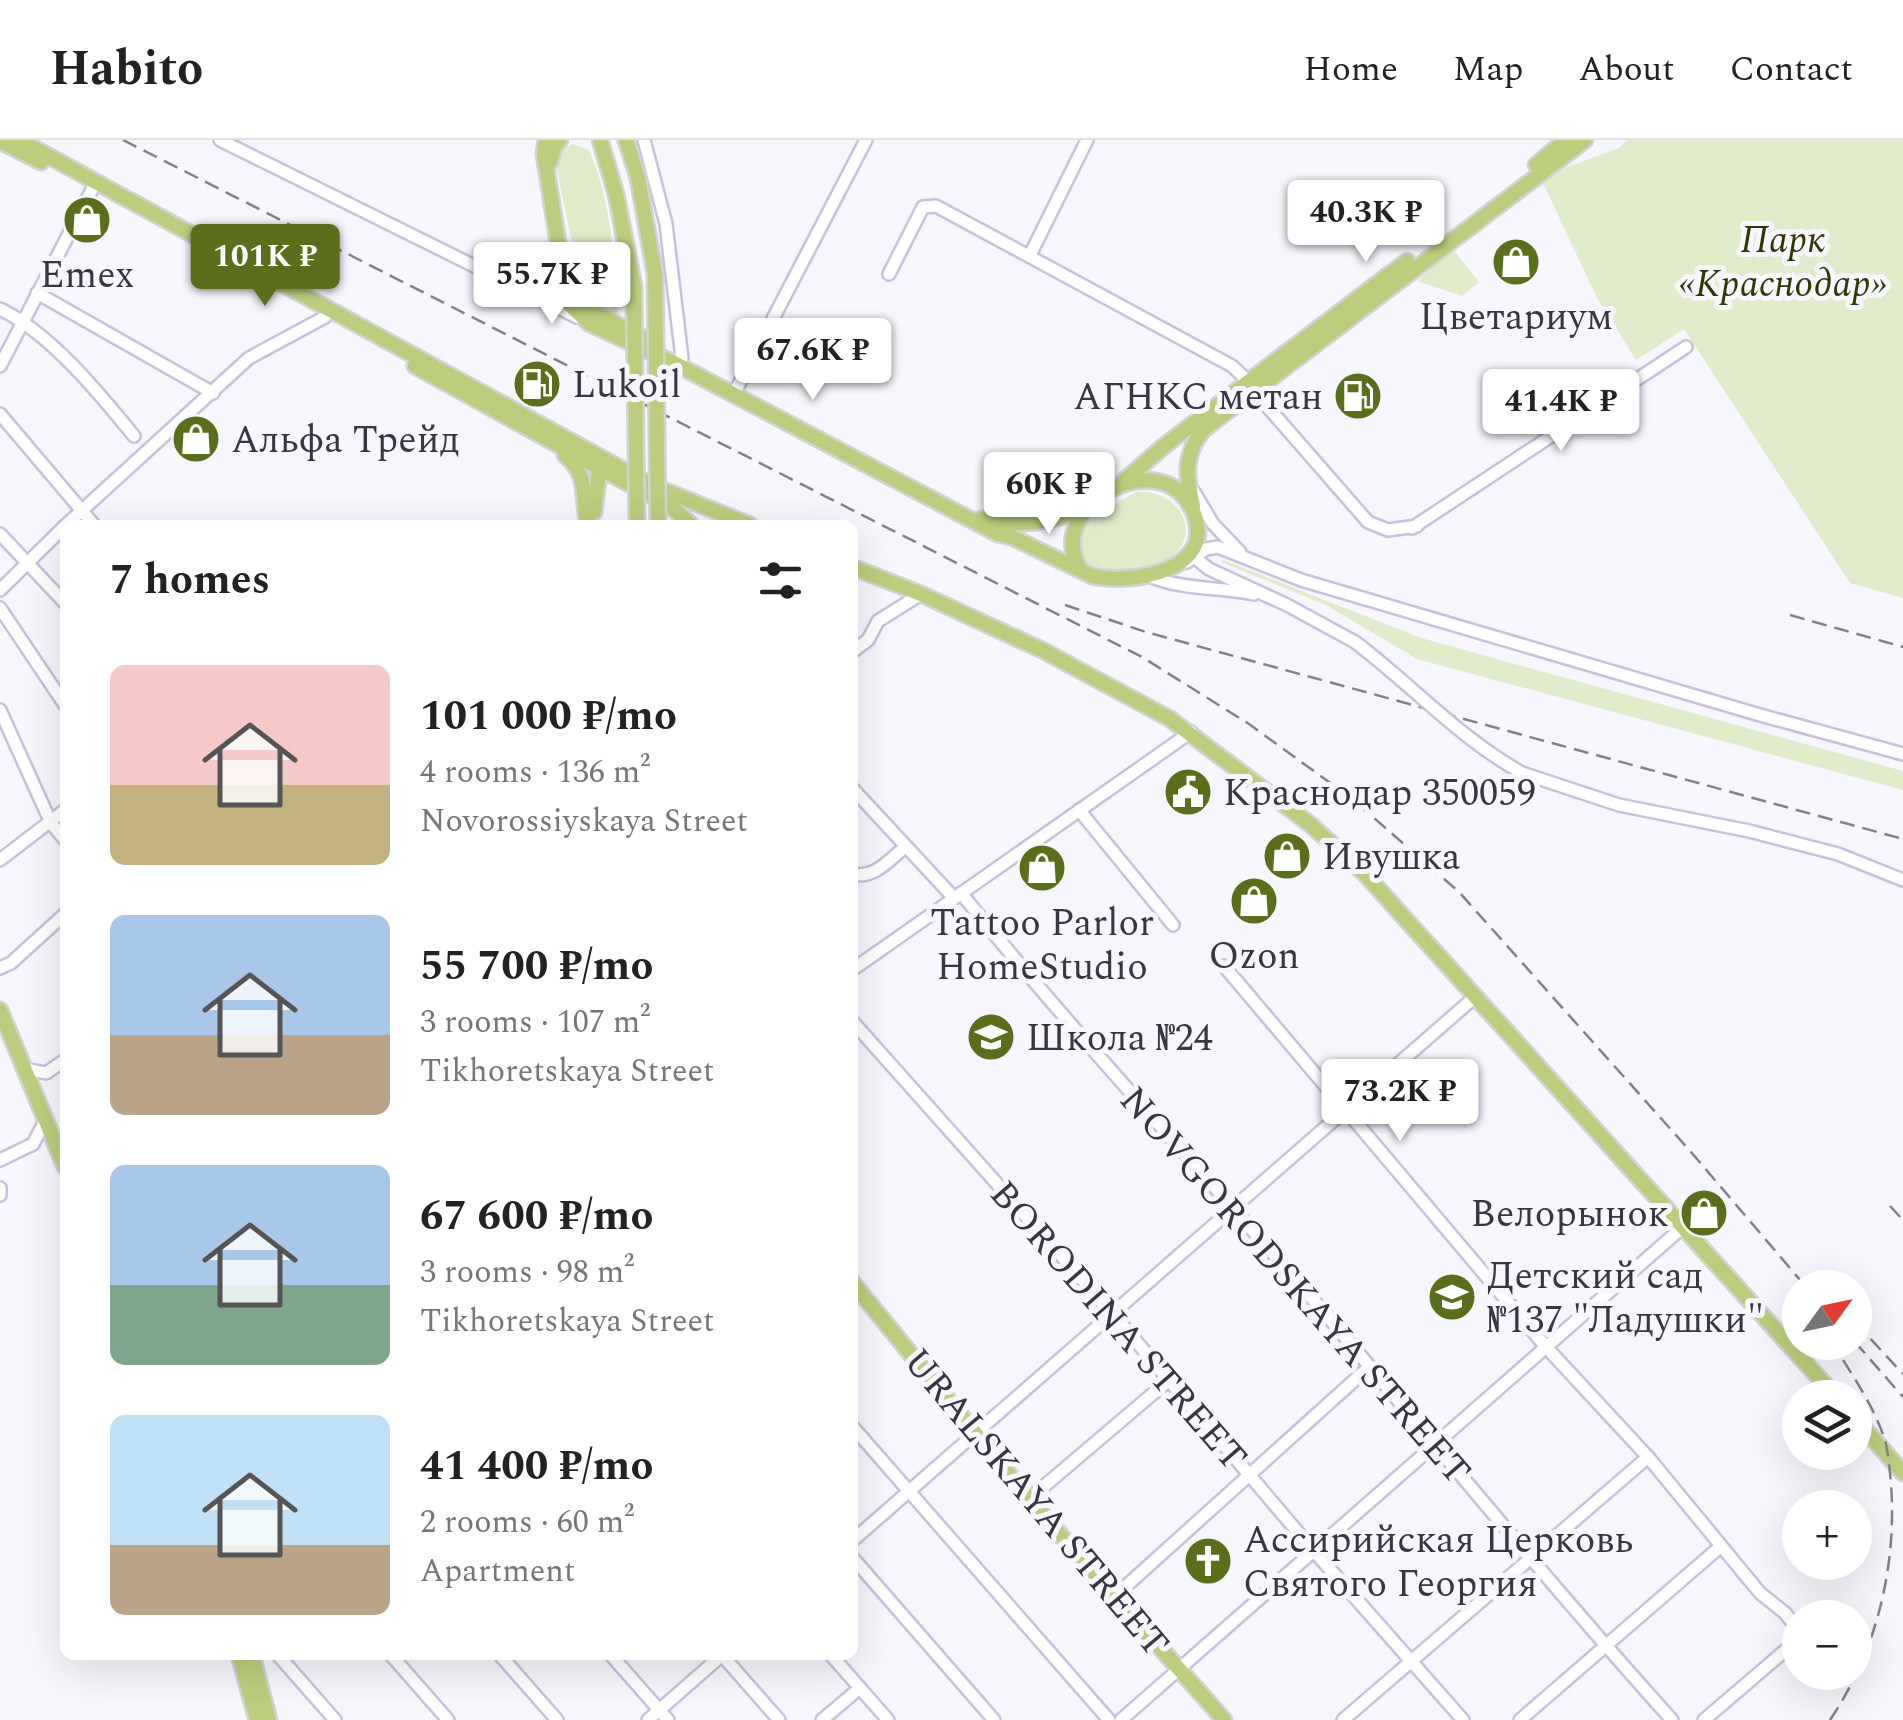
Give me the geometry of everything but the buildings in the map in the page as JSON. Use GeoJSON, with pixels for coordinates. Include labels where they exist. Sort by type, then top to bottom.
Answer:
{"type":"FeatureCollection","features":[{"type":"Feature","properties":{"kind":"main road"},"geometry":{"type":"LineString","coordinates":[[19,140],[94,186],[600,463],[686,520]]}},
{"type":"Feature","properties":{"kind":"main road"},"geometry":{"type":"LineString","coordinates":[[546,140],[546,169],[558,254],[568,285],[588,317],[618,326],[682,358],[984,520],[1021,523],[1088,507],[1144,461],[1584,140]]}},
{"type":"Feature","properties":{"kind":"main road"},"geometry":{"type":"LineString","coordinates":[[560,140],[550,159],[570,305],[998,534],[1104,578],[1158,575],[1196,548],[1196,521],[1186,463],[1194,441],[1250,386],[1566,140]]}},
{"type":"Feature","properties":{"kind":"main road"},"geometry":{"type":"LineString","coordinates":[[586,140],[596,148],[610,175]]}},
{"type":"Feature","properties":{"kind":"main road"},"geometry":{"type":"LineString","coordinates":[[600,140],[628,244],[634,287],[637,520]]}},
{"type":"Feature","properties":{"kind":"main road"},"geometry":{"type":"LineString","coordinates":[[626,140],[638,178],[655,274],[658,520]]}},
{"type":"Feature","properties":{"kind":"main road"},"geometry":{"type":"LineString","coordinates":[[1541,161],[1546,140]]}},
{"type":"Feature","properties":{"kind":"main road"},"geometry":{"type":"LineString","coordinates":[[0,141],[94,186]]}},
{"type":"Feature","properties":{"kind":"main road"},"geometry":{"type":"LineString","coordinates":[[327,313],[550,440],[738,520]]}},
{"type":"Feature","properties":{"kind":"main road"},"geometry":{"type":"LineString","coordinates":[[550,440],[581,474],[589,520]]}},
{"type":"Feature","properties":{"kind":"main road"},"geometry":{"type":"LineString","coordinates":[[591,520],[600,463]]}},
{"type":"Feature","properties":{"kind":"main road"},"geometry":{"type":"LineString","coordinates":[[1123,482],[1144,479],[1171,487],[1189,504],[1196,521]]}},
{"type":"Feature","properties":{"kind":"main road"},"geometry":{"type":"LineString","coordinates":[[1081,570],[1072,556],[1071,540],[1088,507]]}},
{"type":"Feature","properties":{"kind":"main road"},"geometry":{"type":"LineString","coordinates":[[708,508],[714,520]]}},
{"type":"Feature","properties":{"kind":"main road"},"geometry":{"type":"LineString","coordinates":[[858,569],[1044,650],[1191,732],[1311,825],[1364,873],[1821,1380]]}},
{"type":"Feature","properties":{"kind":"main road"},"geometry":{"type":"LineString","coordinates":[[0,1010],[60,1154]]}},
{"type":"Feature","properties":{"kind":"main road"},"geometry":{"type":"LineString","coordinates":[[53,1137],[60,1146]]}},
{"type":"Feature","properties":{"kind":"main road","name":"URALSKAYA STREET"},"geometry":{"type":"LineString","coordinates":[[858,1289],[1029,1498],[1224,1720]]}},
{"type":"Feature","properties":{"kind":"main road"},"geometry":{"type":"LineString","coordinates":[[1872,1437],[1903,1473]]}},
{"type":"Feature","properties":{"kind":"main road"},"geometry":{"type":"LineString","coordinates":[[241,1660],[256,1720]]}},
{"type":"Feature","properties":{"kind":"main road"},"geometry":{"type":"LineString","coordinates":[[253,1660],[270,1720]]}},
{"type":"Feature","properties":{"kind":"street"},"geometry":{"type":"LineString","coordinates":[[220,140],[518,287],[570,305]]}},
{"type":"Feature","properties":{"kind":"street"},"geometry":{"type":"LineString","coordinates":[[644,140],[666,224],[682,358]]}},
{"type":"Feature","properties":{"kind":"street"},"geometry":{"type":"LineString","coordinates":[[738,388],[866,140]]}},
{"type":"Feature","properties":{"kind":"street"},"geometry":{"type":"LineString","coordinates":[[1030,255],[1087,140]]}},
{"type":"Feature","properties":{"kind":"street"},"geometry":{"type":"LineString","coordinates":[[0,366],[94,186]]}},
{"type":"Feature","properties":{"kind":"street"},"geometry":{"type":"LineString","coordinates":[[889,274],[924,207],[936,206],[1232,366],[1368,522],[1388,530],[1412,528],[1438,517]]}},
{"type":"Feature","properties":{"kind":"street"},"geometry":{"type":"LineString","coordinates":[[541,295],[558,274],[558,254]]}},
{"type":"Feature","properties":{"kind":"street"},"geometry":{"type":"LineString","coordinates":[[541,295],[568,285]]}},
{"type":"Feature","properties":{"kind":"street"},"geometry":{"type":"LineString","coordinates":[[37,293],[213,394]]}},
{"type":"Feature","properties":{"kind":"street"},"geometry":{"type":"LineString","coordinates":[[541,295],[588,317]]}},
{"type":"Feature","properties":{"kind":"street"},"geometry":{"type":"LineString","coordinates":[[0,309],[24,320],[108,404],[134,436]]}},
{"type":"Feature","properties":{"kind":"street"},"geometry":{"type":"LineString","coordinates":[[70,520],[249,358],[327,313]]}},
{"type":"Feature","properties":{"kind":"street"},"geometry":{"type":"LineString","coordinates":[[1412,528],[1686,347]]}},
{"type":"Feature","properties":{"kind":"street"},"geometry":{"type":"LineString","coordinates":[[0,414],[89,520]]}},
{"type":"Feature","properties":{"kind":"street"},"geometry":{"type":"LineString","coordinates":[[1188,480],[1213,524],[1246,556]]}},
{"type":"Feature","properties":{"kind":"street"},"geometry":{"type":"LineString","coordinates":[[1196,521],[1246,556]]}},
{"type":"Feature","properties":{"kind":"street"},"geometry":{"type":"LineString","coordinates":[[0,590],[60,530]]}},
{"type":"Feature","properties":{"kind":"street"},"geometry":{"type":"LineString","coordinates":[[0,534],[60,598]]}},
{"type":"Feature","properties":{"kind":"street"},"geometry":{"type":"LineString","coordinates":[[1196,548],[1218,548],[1246,556],[1301,580],[1903,754]]}},
{"type":"Feature","properties":{"kind":"street"},"geometry":{"type":"LineString","coordinates":[[1196,548],[1209,570],[1273,598],[1355,642],[1455,730],[1522,773],[1618,805],[1822,850],[1903,880]]}},
{"type":"Feature","properties":{"kind":"street"},"geometry":{"type":"LineString","coordinates":[[1158,575],[1178,585],[1217,586],[1273,598]]}},
{"type":"Feature","properties":{"kind":"street"},"geometry":{"type":"LineString","coordinates":[[858,648],[868,640],[878,621],[921,594]]}},
{"type":"Feature","properties":{"kind":"street"},"geometry":{"type":"LineString","coordinates":[[0,608],[60,698]]}},
{"type":"Feature","properties":{"kind":"street"},"geometry":{"type":"LineString","coordinates":[[0,710],[51,822],[60,834]]}},
{"type":"Feature","properties":{"kind":"street"},"geometry":{"type":"LineString","coordinates":[[858,966],[1191,732]]}},
{"type":"Feature","properties":{"kind":"street","name":"NOVGORODSKAYA STREET"},"geometry":{"type":"LineString","coordinates":[[858,795],[904,848],[958,896],[1672,1720]]}},
{"type":"Feature","properties":{"kind":"street"},"geometry":{"type":"LineString","coordinates":[[1079,810],[1173,926]]}},
{"type":"Feature","properties":{"kind":"street"},"geometry":{"type":"LineString","coordinates":[[0,860],[60,814]]}},
{"type":"Feature","properties":{"kind":"street"},"geometry":{"type":"LineString","coordinates":[[858,875],[876,872],[904,848]]}},
{"type":"Feature","properties":{"kind":"street"},"geometry":{"type":"LineString","coordinates":[[0,968],[11,963],[60,919]]}},
{"type":"Feature","properties":{"kind":"street"},"geometry":{"type":"LineString","coordinates":[[1224,966],[1546,1346],[1648,1457],[1760,1593],[1782,1611]]}},
{"type":"Feature","properties":{"kind":"street"},"geometry":{"type":"LineString","coordinates":[[858,1536],[1476,996]]}},
{"type":"Feature","properties":{"kind":"street","name":"BORODINA STREET"},"geometry":{"type":"LineString","coordinates":[[858,1029],[1113,1314],[1312,1550],[1463,1720]]}},
{"type":"Feature","properties":{"kind":"street"},"geometry":{"type":"LineString","coordinates":[[25,1068],[46,1073],[60,1063]]}},
{"type":"Feature","properties":{"kind":"street"},"geometry":{"type":"LineString","coordinates":[[0,1160],[33,1144],[46,1119]]}},
{"type":"Feature","properties":{"kind":"street"},"geometry":{"type":"LineString","coordinates":[[1121,1720],[1684,1226]]}},
{"type":"Feature","properties":{"kind":"street"},"geometry":{"type":"LineString","coordinates":[[1115,1596],[1368,1368]]}},
{"type":"Feature","properties":{"kind":"street"},"geometry":{"type":"LineString","coordinates":[[1029,1498],[1169,1380]]}},
{"type":"Feature","properties":{"kind":"street"},"geometry":{"type":"LineString","coordinates":[[858,1433],[1109,1720]]}},
{"type":"Feature","properties":{"kind":"street"},"geometry":{"type":"LineString","coordinates":[[1343,1720],[1648,1457]]}},
{"type":"Feature","properties":{"kind":"street"},"geometry":{"type":"LineString","coordinates":[[1520,1720],[1721,1546]]}},
{"type":"Feature","properties":{"kind":"street"},"geometry":{"type":"LineString","coordinates":[[858,1564],[994,1720]]}},
{"type":"Feature","properties":{"kind":"street"},"geometry":{"type":"LineString","coordinates":[[1704,1720],[1782,1651]]}},
{"type":"Feature","properties":{"kind":"street"},"geometry":{"type":"LineString","coordinates":[[282,1660],[335,1720]]}},
{"type":"Feature","properties":{"kind":"street"},"geometry":{"type":"LineString","coordinates":[[395,1660],[448,1720]]}},
{"type":"Feature","properties":{"kind":"street"},"geometry":{"type":"LineString","coordinates":[[504,1660],[557,1720]]}},
{"type":"Feature","properties":{"kind":"street"},"geometry":{"type":"LineString","coordinates":[[615,1660],[663,1715]]}},
{"type":"Feature","properties":{"kind":"street"},"geometry":{"type":"LineString","coordinates":[[648,1720],[663,1715],[717,1660]]}},
{"type":"Feature","properties":{"kind":"street"},"geometry":{"type":"LineString","coordinates":[[726,1660],[780,1720]]}},
{"type":"Feature","properties":{"kind":"street"},"geometry":{"type":"LineString","coordinates":[[835,1660],[888,1720]]}},
{"type":"Feature","properties":{"kind":"street"},"geometry":{"type":"LineString","coordinates":[[822,1720],[860,1688]]}},
{"type":"Feature","properties":{"kind":"green space","name":"Парк «Краснодар»"},"geometry":{"type":"Polygon","coordinates":[[[1627,140],[1903,140],[1903,598],[1850,583],[1684,329],[1636,360],[1596,296],[1543,183],[1554,172],[1619,148],[1627,140]]]}},
{"type":"Feature","properties":{"kind":"green space"},"geometry":{"type":"Polygon","coordinates":[[[573,144],[589,150],[603,190],[611,231],[618,315],[590,303],[581,285],[556,166],[562,149],[573,144]]]}},
{"type":"Feature","properties":{"kind":"green space"},"geometry":{"type":"Polygon","coordinates":[[[1453,249],[1479,282],[1462,296],[1417,281],[1453,249]]]}},
{"type":"Feature","properties":{"kind":"green space"},"geometry":{"type":"Polygon","coordinates":[[[1136,492],[1164,498],[1182,515],[1185,537],[1180,549],[1161,564],[1142,570],[1090,570],[1078,556],[1080,530],[1092,518],[1136,492]]]}},
{"type":"Feature","properties":{"kind":"green space"},"geometry":{"type":"Polygon","coordinates":[[[1223,560],[1421,638],[1903,771],[1903,790],[1417,659],[1326,605],[1223,560]]]}},
{"type":"Feature","properties":{"kind":"railway"},"geometry":{"type":"LineString","coordinates":[[123,140],[1142,657],[1249,724],[1351,798],[1459,892],[1792,1270]]}},
{"type":"Feature","properties":{"kind":"railway"},"geometry":{"type":"LineString","coordinates":[[1065,605],[1146,632],[1903,839]]}},
{"type":"Feature","properties":{"kind":"railway"},"geometry":{"type":"LineString","coordinates":[[1790,615],[1903,647]]}},
{"type":"Feature","properties":{"kind":"railway"},"geometry":{"type":"LineString","coordinates":[[1890,1206],[1903,1220]]}},
{"type":"Feature","properties":{"kind":"railway"},"geometry":{"type":"LineString","coordinates":[[1872,1340],[1903,1374]]}},
{"type":"Feature","properties":{"kind":"railway"},"geometry":{"type":"LineString","coordinates":[[1830,1720],[1849,1689],[1876,1623],[1885,1588],[1892,1516],[1891,1480],[1882,1431],[1843,1360]]}},
{"type":"Feature","properties":{"kind":"railway"},"geometry":{"type":"LineString","coordinates":[[1871,1360],[1903,1397]]}},
{"type":"Feature","properties":{"kind":"place","name":"Emex"},"geometry":{"type":"Point","coordinates":[87,220]}},
{"type":"Feature","properties":{"kind":"place","name":"Цветариум"},"geometry":{"type":"Point","coordinates":[1516,262]}},
{"type":"Feature","properties":{"kind":"place","name":"Lukoil"},"geometry":{"type":"Point","coordinates":[537,384]}},
{"type":"Feature","properties":{"kind":"place","name":"АГНКС метан"},"geometry":{"type":"Point","coordinates":[1358,396]}},
{"type":"Feature","properties":{"kind":"place","name":"Альфа Трейд"},"geometry":{"type":"Point","coordinates":[196,439]}},
{"type":"Feature","properties":{"kind":"place","name":"Краснодар 350059"},"geometry":{"type":"Point","coordinates":[1188,792]}},
{"type":"Feature","properties":{"kind":"place","name":"Ивушка"},"geometry":{"type":"Point","coordinates":[1287,856]}},
{"type":"Feature","properties":{"kind":"place","name":"Tattoo Parlor HomeStudio"},"geometry":{"type":"Point","coordinates":[1042,868]}},
{"type":"Feature","properties":{"kind":"place","name":"Ozon"},"geometry":{"type":"Point","coordinates":[1254,901]}},
{"type":"Feature","properties":{"kind":"place","name":"Школа №24"},"geometry":{"type":"Point","coordinates":[991,1037]}},
{"type":"Feature","properties":{"kind":"place","name":"Велорынок"},"geometry":{"type":"Point","coordinates":[1704,1213]}},
{"type":"Feature","properties":{"kind":"place","name":"Детский сад №137 \"Ладушки\""},"geometry":{"type":"Point","coordinates":[1452,1297]}},
{"type":"Feature","properties":{"kind":"place","name":"Ассирийская Церковь Святого Георгия"},"geometry":{"type":"Point","coordinates":[1208,1561]}}]}
